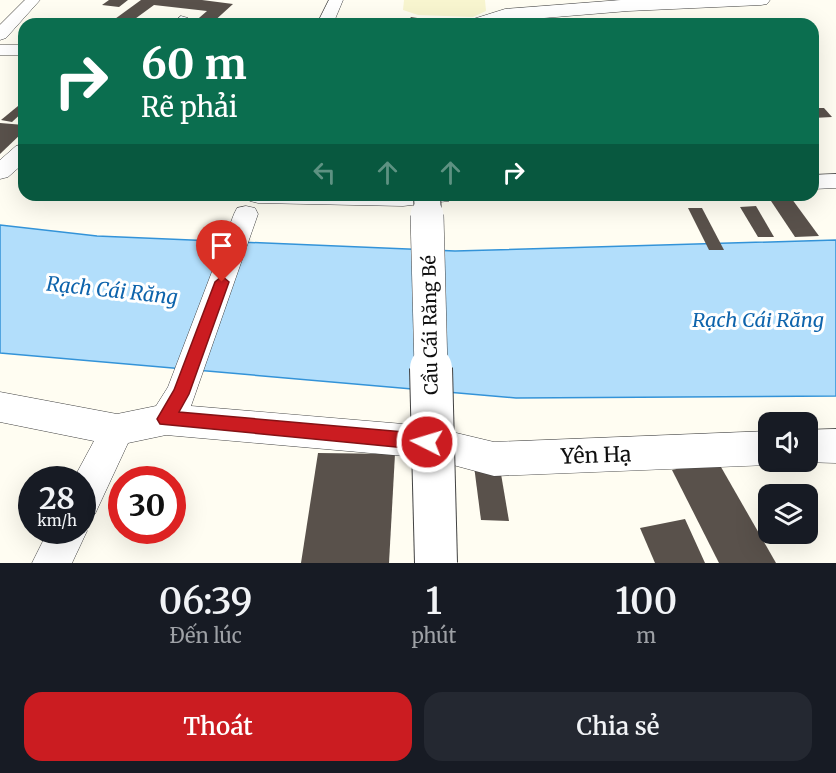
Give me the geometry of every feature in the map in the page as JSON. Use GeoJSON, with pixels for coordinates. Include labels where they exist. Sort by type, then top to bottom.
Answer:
{"type":"FeatureCollection","features":[{"type":"Feature","properties":{"kind":"street"},"geometry":{"type":"LineString","coordinates":[[0,35],[33,0]]}},
{"type":"Feature","properties":{"kind":"street"},"geometry":{"type":"LineString","coordinates":[[328,18],[336,0]]}},
{"type":"Feature","properties":{"kind":"street"},"geometry":{"type":"LineString","coordinates":[[496,18],[585,4],[761,0]]}},
{"type":"Feature","properties":{"kind":"street"},"geometry":{"type":"LineString","coordinates":[[0,50],[18,50]]}},
{"type":"Feature","properties":{"kind":"street"},"geometry":{"type":"LineString","coordinates":[[0,172],[18,156]]}},
{"type":"Feature","properties":{"kind":"street"},"geometry":{"type":"LineString","coordinates":[[0,172],[18,174]]}},
{"type":"Feature","properties":{"kind":"street"},"geometry":{"type":"LineString","coordinates":[[819,182],[836,181]]}},
{"type":"Feature","properties":{"kind":"street"},"geometry":{"type":"LineString","coordinates":[[173,406],[252,205],[323,201]]}},
{"type":"Feature","properties":{"kind":"street","name":"Cầu Cái Răng Bé"},"geometry":{"type":"LineString","coordinates":[[412,201],[436,563]]}},
{"type":"Feature","properties":{"kind":"street","name":"Yên Hạ"},"geometry":{"type":"LineString","coordinates":[[117,430],[173,406],[427,442],[494,459],[758,448]]}},
{"type":"Feature","properties":{"kind":"street"},"geometry":{"type":"LineString","coordinates":[[0,407],[117,430],[96,473]]}},
{"type":"Feature","properties":{"kind":"street"},"geometry":{"type":"LineString","coordinates":[[818,447],[836,446]]}},
{"type":"Feature","properties":{"kind":"street"},"geometry":{"type":"LineString","coordinates":[[52,563],[62,544]]}},
{"type":"Feature","properties":{"kind":"shaded area"},"geometry":{"type":"Polygon","coordinates":[[[404,0],[485,0],[486,11],[473,17],[418,15],[403,10],[404,0]]]}},
{"type":"Feature","properties":{"kind":"water","name":"Rạch Cái Răng"},"geometry":{"type":"Polygon","coordinates":[[[0,225],[97,236],[455,251],[836,240],[836,396],[516,398],[0,353],[0,225]]]}},
{"type":"Feature","properties":{"kind":"building"},"geometry":{"type":"Polygon","coordinates":[[[109,0],[128,0],[119,7],[102,5],[109,0]]]}},
{"type":"Feature","properties":{"kind":"building"},"geometry":{"type":"Polygon","coordinates":[[[141,0],[202,0],[233,4],[218,18],[199,18],[207,11],[154,5],[136,18],[116,18],[141,0]]]}},
{"type":"Feature","properties":{"kind":"building"},"geometry":{"type":"Polygon","coordinates":[[[18,106],[18,116],[12,122],[1,120],[18,106]]]}},
{"type":"Feature","properties":{"kind":"building"},"geometry":{"type":"Polygon","coordinates":[[[819,108],[824,108],[832,117],[819,118],[819,108]]]}},
{"type":"Feature","properties":{"kind":"building"},"geometry":{"type":"Polygon","coordinates":[[[0,123],[18,124],[18,137],[0,154],[0,123]]]}},
{"type":"Feature","properties":{"kind":"building"},"geometry":{"type":"Polygon","coordinates":[[[771,201],[793,201],[819,236],[795,237],[771,201]]]}},
{"type":"Feature","properties":{"kind":"building"},"geometry":{"type":"Polygon","coordinates":[[[756,206],[774,237],[758,237],[740,207],[756,206]]]}},
{"type":"Feature","properties":{"kind":"building"},"geometry":{"type":"Polygon","coordinates":[[[688,208],[702,208],[724,250],[709,250],[688,208]]]}},
{"type":"Feature","properties":{"kind":"building"},"geometry":{"type":"Polygon","coordinates":[[[318,453],[395,454],[389,563],[301,563],[318,453]]]}},
{"type":"Feature","properties":{"kind":"building"},"geometry":{"type":"Polygon","coordinates":[[[717,460],[758,532],[758,544],[765,544],[776,563],[719,563],[672,470],[717,460]]]}},
{"type":"Feature","properties":{"kind":"building"},"geometry":{"type":"Polygon","coordinates":[[[474,466],[500,468],[509,521],[481,520],[474,466]]]}},
{"type":"Feature","properties":{"kind":"building"},"geometry":{"type":"Polygon","coordinates":[[[685,519],[705,563],[655,563],[640,528],[685,519]]]}},
{"type":"Feature","properties":{"kind":"route"},"geometry":{"type":"LineString","coordinates":[[222,282],[181,394],[166,419],[427,442]]}}]}
